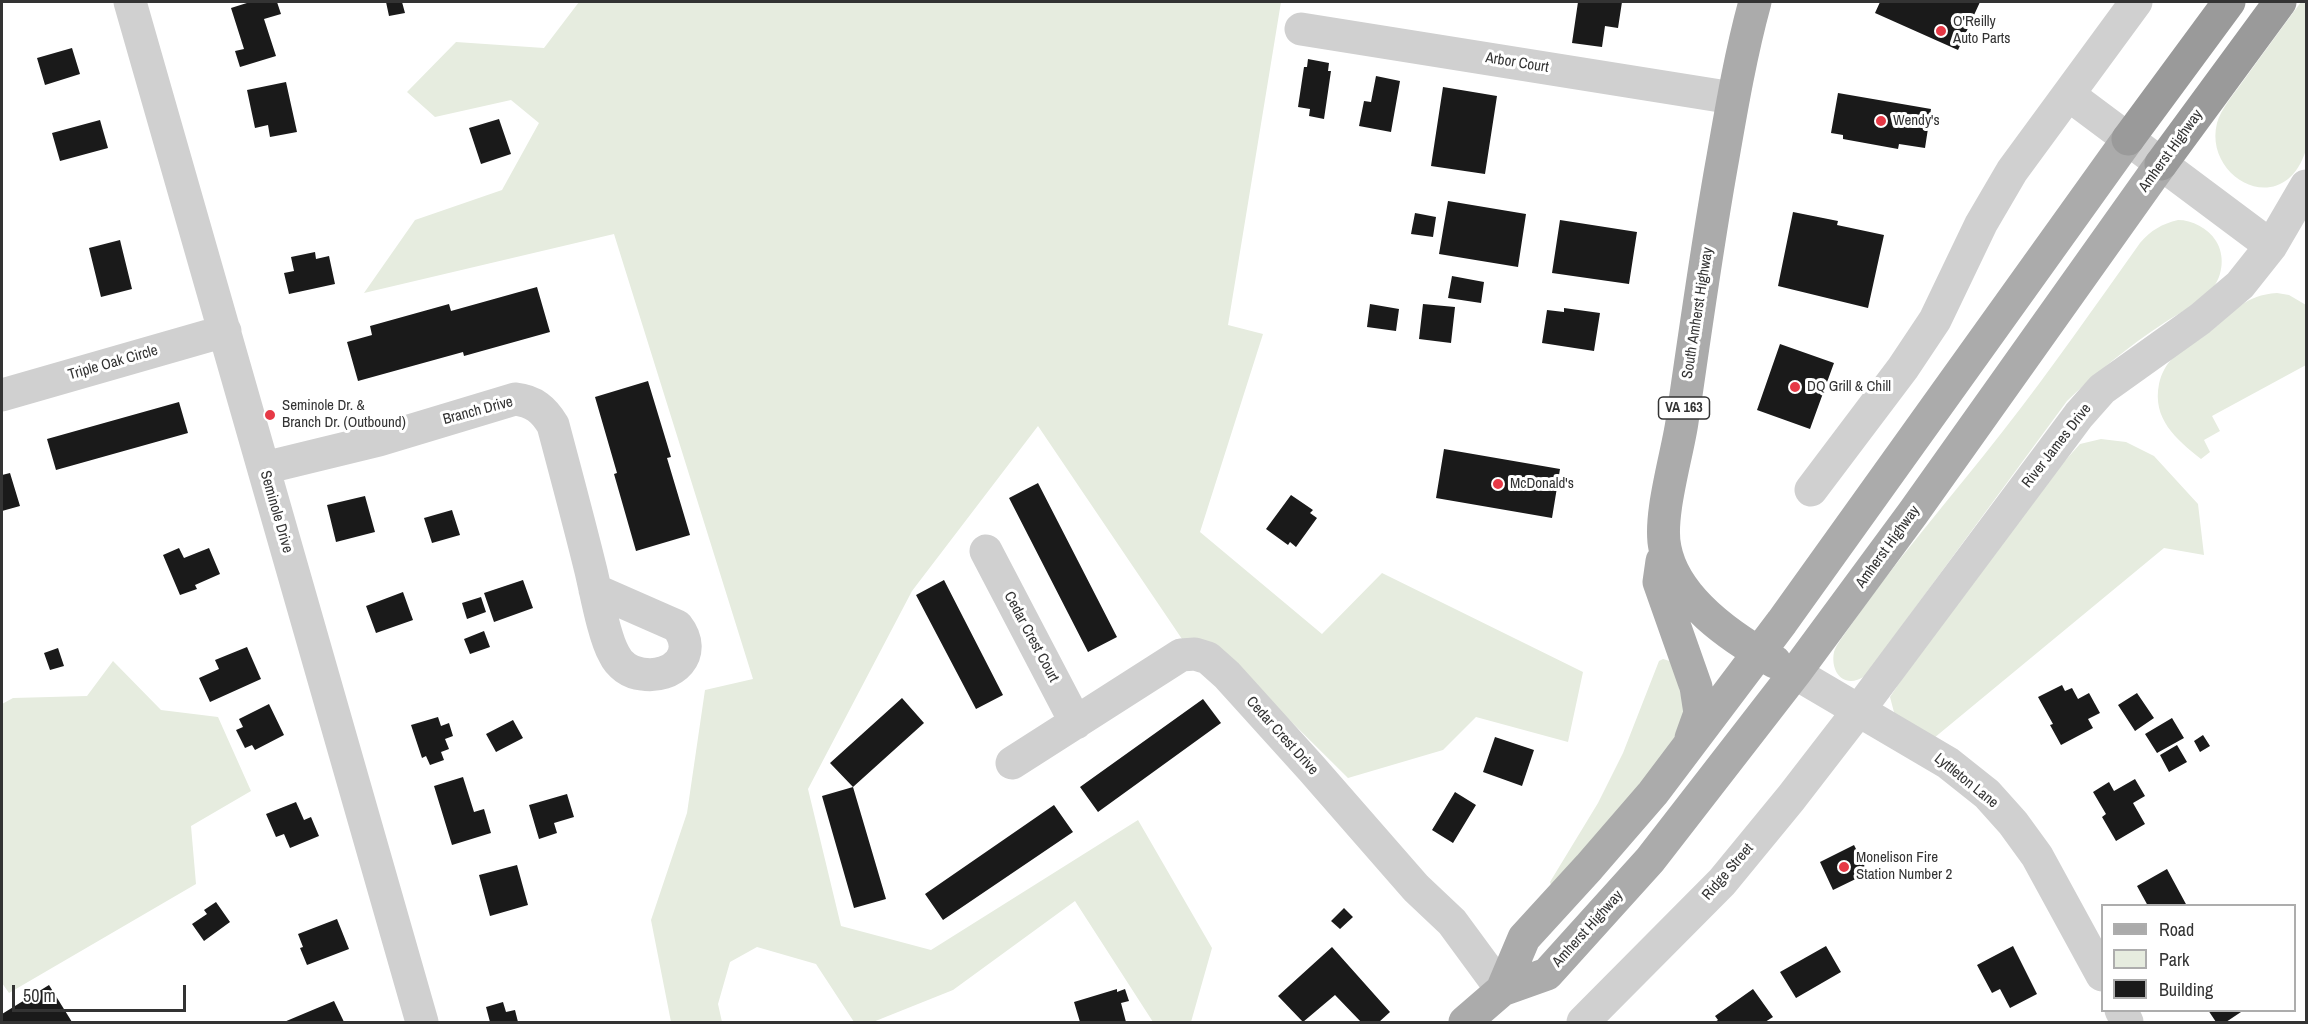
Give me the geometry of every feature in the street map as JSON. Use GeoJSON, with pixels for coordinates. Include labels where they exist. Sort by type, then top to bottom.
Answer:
{"type":"FeatureCollection","features":[{"type":"Feature","properties":{"kind":"highway"},"geometry":{"type":"LineString","coordinates":[[2128,139],[2229,2]]}},
{"type":"Feature","properties":{"kind":"highway","name":"Amherst Highway"},"geometry":{"type":"LineString","coordinates":[[2161,164],[2280,2]]}},
{"type":"Feature","properties":{"kind":"main road","name":"South Amherst Highway"},"geometry":{"type":"LineString","coordinates":[[1755,2],[1733,98],[1682,424],[1663,524],[1665,548],[1678,582],[1696,603],[1716,622],[1757,652],[1795,673]]}},
{"type":"Feature","properties":{"kind":"main road"},"geometry":{"type":"LineString","coordinates":[[1465,1023],[1503,990],[1524,938],[1653,793],[1757,652],[1782,622],[2128,139]]}},
{"type":"Feature","properties":{"kind":"main road","name":"Amherst Highway"},"geometry":{"type":"LineString","coordinates":[[1503,990],[1547,974],[1650,860],[1795,673],[1920,504],[2161,164]]}},
{"type":"Feature","properties":{"kind":"main road"},"geometry":{"type":"LineString","coordinates":[[1665,548],[1659,582],[1696,687],[1700,713],[1687,748]]}},
{"type":"Feature","properties":{"kind":"street","name":"Seminole Drive"},"geometry":{"type":"LineString","coordinates":[[130,2],[422,1023]]}},
{"type":"Feature","properties":{"kind":"street"},"geometry":{"type":"LineString","coordinates":[[1811,490],[1903,368],[1929,329],[1981,224],[2012,171],[2136,2]]}},
{"type":"Feature","properties":{"kind":"street","name":"Arbor Court"},"geometry":{"type":"LineString","coordinates":[[1301,29],[1733,98]]}},
{"type":"Feature","properties":{"kind":"street"},"geometry":{"type":"LineString","coordinates":[[2069,95],[2271,246]]}},
{"type":"Feature","properties":{"kind":"street","name":"River James Drive"},"geometry":{"type":"LineString","coordinates":[[1859,710],[2079,415],[2102,389],[2175,338],[2240,285],[2271,246],[2307,186]]}},
{"type":"Feature","properties":{"kind":"street","name":"Triple Oak Circle"},"geometry":{"type":"LineString","coordinates":[[2,395],[225,331]]}},
{"type":"Feature","properties":{"kind":"street","name":"Branch Drive"},"geometry":{"type":"LineString","coordinates":[[264,468],[379,440],[515,399],[534,404],[546,413],[553,425],[596,590]]}},
{"type":"Feature","properties":{"kind":"street","name":"Cedar Crest Court"},"geometry":{"type":"LineString","coordinates":[[986,551],[1076,723]]}},
{"type":"Feature","properties":{"kind":"street","name":"Cedar Crest Drive"},"geometry":{"type":"LineString","coordinates":[[1012,763],[1181,655],[1195,654],[1208,658],[1227,675],[1304,760],[1416,888],[1452,922],[1503,990]]}},
{"type":"Feature","properties":{"kind":"street","name":"Lyttleton Lane"},"geometry":{"type":"LineString","coordinates":[[1795,673],[1948,763],[1988,794],[2037,856],[2101,971]]}},
{"type":"Feature","properties":{"kind":"street","name":"Ridge Street"},"geometry":{"type":"LineString","coordinates":[[1582,1023],[1722,882],[1859,710]]}},
{"type":"Feature","properties":{"kind":"green space"},"geometry":{"type":"Polygon","coordinates":[[[579,2],[1281,2],[1228,325],[1263,334],[1200,532],[1322,634],[1382,573],[1583,672],[1568,742],[1476,717],[1443,750],[1348,778],[1217,648],[1182,639],[1038,426],[912,591],[808,789],[841,926],[931,950],[1138,820],[1212,948],[1191,1022],[1153,1022],[1075,901],[953,990],[873,1022],[854,1022],[816,964],[757,947],[730,962],[718,1004],[722,1022],[671,1022],[651,920],[687,813],[705,690],[753,679],[614,234],[364,293],[415,220],[502,190],[539,123],[511,100],[435,117],[407,92],[456,42],[544,48],[579,2]]]}},
{"type":"Feature","properties":{"kind":"green space"},"geometry":{"type":"Polygon","coordinates":[[[2301,2],[2306,2],[2306,150],[2295,172],[2280,184],[2264,188],[2248,184],[2233,175],[2222,161],[2216,143],[2217,123],[2228,102],[2301,2]]]}},
{"type":"Feature","properties":{"kind":"green space"},"geometry":{"type":"Polygon","coordinates":[[[2178,220],[2194,223],[2204,229],[2213,236],[2219,247],[2222,265],[2213,288],[2196,303],[2126,350],[2067,401],[1865,676],[1851,681],[1840,677],[1834,666],[1834,652],[1864,606],[2021,408],[2140,243],[2157,228],[2178,220]]]}},
{"type":"Feature","properties":{"kind":"green space"},"geometry":{"type":"Polygon","coordinates":[[[2266,294],[2289,295],[2306,305],[2306,365],[2212,416],[2220,431],[2204,440],[2210,452],[2201,459],[2175,436],[2163,418],[2158,396],[2163,373],[2174,357],[2207,334],[2241,305],[2266,294]]]}},
{"type":"Feature","properties":{"kind":"green space"},"geometry":{"type":"Polygon","coordinates":[[[2101,439],[2126,442],[2154,456],[2198,504],[2204,555],[2164,548],[1934,738],[1895,716],[1890,697],[1902,679],[2063,463],[2080,444],[2101,439]]]}},
{"type":"Feature","properties":{"kind":"green space"},"geometry":{"type":"Polygon","coordinates":[[[1663,659],[1673,662],[1688,725],[1639,788],[1551,885],[1550,882],[1598,803],[1623,753],[1659,661],[1663,659]]]}},
{"type":"Feature","properties":{"kind":"green space"},"geometry":{"type":"Polygon","coordinates":[[[113,661],[161,710],[218,717],[251,791],[191,826],[196,884],[9,993],[2,983],[2,704],[13,698],[87,696],[113,661]]]}},
{"type":"Feature","properties":{"kind":"building"},"geometry":{"type":"Polygon","coordinates":[[[250,2],[277,2],[281,14],[264,19],[276,56],[240,67],[235,51],[244,49],[231,8],[250,2]]]}},
{"type":"Feature","properties":{"kind":"building"},"geometry":{"type":"Polygon","coordinates":[[[386,2],[402,2],[405,13],[389,16],[386,2]]]}},
{"type":"Feature","properties":{"kind":"building"},"geometry":{"type":"Polygon","coordinates":[[[1578,2],[1622,2],[1618,28],[1605,26],[1602,47],[1572,43],[1578,2]]]}},
{"type":"Feature","properties":{"kind":"building","name":"O'Reilly Auto Parts"},"geometry":{"type":"Polygon","coordinates":[[[1880,2],[1980,2],[1958,50],[1875,13],[1880,2]]]}},
{"type":"Feature","properties":{"kind":"building"},"geometry":{"type":"Polygon","coordinates":[[[72,48],[80,74],[45,85],[37,58],[72,48]]]}},
{"type":"Feature","properties":{"kind":"building"},"geometry":{"type":"Polygon","coordinates":[[[1308,59],[1329,63],[1328,71],[1331,71],[1324,119],[1309,116],[1310,109],[1298,107],[1304,67],[1307,67],[1308,59]]]}},
{"type":"Feature","properties":{"kind":"building"},"geometry":{"type":"Polygon","coordinates":[[[1376,76],[1400,81],[1391,132],[1359,126],[1364,101],[1371,102],[1376,76]]]}},
{"type":"Feature","properties":{"kind":"building"},"geometry":{"type":"Polygon","coordinates":[[[286,82],[297,132],[270,137],[268,125],[255,128],[247,90],[286,82]]]}},
{"type":"Feature","properties":{"kind":"building"},"geometry":{"type":"Polygon","coordinates":[[[1443,87],[1497,96],[1485,174],[1431,166],[1443,87]]]}},
{"type":"Feature","properties":{"kind":"building","name":"Wendy's"},"geometry":{"type":"Polygon","coordinates":[[[1838,93],[1931,109],[1925,148],[1899,144],[1898,149],[1843,139],[1843,135],[1831,133],[1838,93]]]}},
{"type":"Feature","properties":{"kind":"building"},"geometry":{"type":"Polygon","coordinates":[[[499,119],[511,154],[481,164],[469,128],[499,119]]]}},
{"type":"Feature","properties":{"kind":"building"},"geometry":{"type":"Polygon","coordinates":[[[100,120],[108,148],[60,161],[52,133],[100,120]]]}},
{"type":"Feature","properties":{"kind":"building"},"geometry":{"type":"Polygon","coordinates":[[[1448,201],[1526,214],[1518,267],[1439,254],[1448,201]]]}},
{"type":"Feature","properties":{"kind":"building"},"geometry":{"type":"Polygon","coordinates":[[[1793,212],[1838,221],[1837,225],[1884,235],[1868,308],[1778,286],[1793,212]]]}},
{"type":"Feature","properties":{"kind":"building"},"geometry":{"type":"Polygon","coordinates":[[[1415,213],[1436,217],[1433,237],[1411,234],[1415,213]]]}},
{"type":"Feature","properties":{"kind":"building"},"geometry":{"type":"Polygon","coordinates":[[[1560,220],[1637,232],[1629,284],[1552,273],[1560,220]]]}},
{"type":"Feature","properties":{"kind":"building"},"geometry":{"type":"Polygon","coordinates":[[[120,240],[132,289],[101,297],[89,248],[120,240]]]}},
{"type":"Feature","properties":{"kind":"building"},"geometry":{"type":"Polygon","coordinates":[[[315,252],[316,259],[329,256],[335,284],[289,294],[284,273],[294,271],[291,257],[315,252]]]}},
{"type":"Feature","properties":{"kind":"building"},"geometry":{"type":"Polygon","coordinates":[[[1452,276],[1484,282],[1481,303],[1448,298],[1452,276]]]}},
{"type":"Feature","properties":{"kind":"building"},"geometry":{"type":"Polygon","coordinates":[[[537,287],[550,332],[464,356],[463,352],[358,381],[347,342],[372,335],[370,326],[449,304],[451,311],[537,287]]]}},
{"type":"Feature","properties":{"kind":"building"},"geometry":{"type":"Polygon","coordinates":[[[1370,304],[1399,309],[1396,331],[1367,327],[1370,304]]]}},
{"type":"Feature","properties":{"kind":"building"},"geometry":{"type":"Polygon","coordinates":[[[1423,304],[1455,307],[1451,343],[1419,339],[1423,304]]]}},
{"type":"Feature","properties":{"kind":"building"},"geometry":{"type":"Polygon","coordinates":[[[1564,308],[1600,313],[1594,351],[1542,343],[1547,310],[1564,312],[1564,308]]]}},
{"type":"Feature","properties":{"kind":"building","name":"DQ Grill & Chill"},"geometry":{"type":"Polygon","coordinates":[[[1780,344],[1834,363],[1810,429],[1757,410],[1780,344]]]}},
{"type":"Feature","properties":{"kind":"building"},"geometry":{"type":"Polygon","coordinates":[[[648,381],[671,457],[667,458],[690,535],[636,551],[595,397],[648,381]]]}},
{"type":"Feature","properties":{"kind":"building"},"geometry":{"type":"Polygon","coordinates":[[[179,402],[188,433],[56,470],[47,439],[179,402]]]}},
{"type":"Feature","properties":{"kind":"building","name":"McDonald's"},"geometry":{"type":"Polygon","coordinates":[[[1444,449],[1560,469],[1552,518],[1436,498],[1444,449]]]}},
{"type":"Feature","properties":{"kind":"building"},"geometry":{"type":"Polygon","coordinates":[[[10,473],[20,506],[2,511],[2,475],[10,473]]]}},
{"type":"Feature","properties":{"kind":"building"},"geometry":{"type":"Polygon","coordinates":[[[1038,483],[1117,637],[1088,652],[1009,498],[1038,483]]]}},
{"type":"Feature","properties":{"kind":"building"},"geometry":{"type":"Polygon","coordinates":[[[1291,495],[1313,510],[1310,513],[1317,518],[1296,547],[1290,542],[1288,545],[1266,529],[1291,495]]]}},
{"type":"Feature","properties":{"kind":"building"},"geometry":{"type":"Polygon","coordinates":[[[365,496],[375,532],[336,542],[327,505],[365,496]]]}},
{"type":"Feature","properties":{"kind":"building"},"geometry":{"type":"Polygon","coordinates":[[[452,510],[460,535],[432,543],[424,518],[452,510]]]}},
{"type":"Feature","properties":{"kind":"building"},"geometry":{"type":"Polygon","coordinates":[[[179,548],[184,558],[209,548],[220,574],[195,585],[197,589],[180,595],[163,555],[179,548]]]}},
{"type":"Feature","properties":{"kind":"building"},"geometry":{"type":"Polygon","coordinates":[[[523,580],[533,608],[494,622],[484,593],[523,580]]]}},
{"type":"Feature","properties":{"kind":"building"},"geometry":{"type":"Polygon","coordinates":[[[944,580],[1003,695],[976,709],[916,595],[944,580]]]}},
{"type":"Feature","properties":{"kind":"building"},"geometry":{"type":"Polygon","coordinates":[[[403,592],[413,620],[376,633],[366,606],[403,592]]]}},
{"type":"Feature","properties":{"kind":"building"},"geometry":{"type":"Polygon","coordinates":[[[481,597],[486,612],[467,619],[462,603],[481,597]]]}},
{"type":"Feature","properties":{"kind":"building"},"geometry":{"type":"Polygon","coordinates":[[[484,631],[490,647],[470,654],[464,639],[484,631]]]}},
{"type":"Feature","properties":{"kind":"building"},"geometry":{"type":"Polygon","coordinates":[[[247,647],[261,679],[210,702],[199,678],[219,669],[215,660],[247,647]]]}},
{"type":"Feature","properties":{"kind":"building"},"geometry":{"type":"Polygon","coordinates":[[[58,648],[64,666],[50,670],[44,653],[58,648]]]}},
{"type":"Feature","properties":{"kind":"building"},"geometry":{"type":"Polygon","coordinates":[[[2062,685],[2065,691],[2072,688],[2078,699],[2089,693],[2100,713],[2088,719],[2093,728],[2061,745],[2050,725],[2053,724],[2038,697],[2062,685]]]}},
{"type":"Feature","properties":{"kind":"building"},"geometry":{"type":"Polygon","coordinates":[[[2137,693],[2154,718],[2135,731],[2118,705],[2137,693]]]}},
{"type":"Feature","properties":{"kind":"building"},"geometry":{"type":"Polygon","coordinates":[[[902,698],[924,723],[853,787],[830,763],[902,698]]]}},
{"type":"Feature","properties":{"kind":"building"},"geometry":{"type":"Polygon","coordinates":[[[1203,699],[1221,723],[1098,812],[1080,787],[1203,699]]]}},
{"type":"Feature","properties":{"kind":"building"},"geometry":{"type":"Polygon","coordinates":[[[269,704],[284,735],[255,750],[252,745],[245,748],[236,730],[243,727],[239,719],[269,704]]]}},
{"type":"Feature","properties":{"kind":"building"},"geometry":{"type":"Polygon","coordinates":[[[438,717],[441,726],[449,723],[453,736],[445,739],[449,749],[441,752],[444,760],[430,765],[426,756],[422,758],[411,725],[438,717]]]}},
{"type":"Feature","properties":{"kind":"building"},"geometry":{"type":"Polygon","coordinates":[[[2172,718],[2184,738],[2157,753],[2145,734],[2172,718]]]}},
{"type":"Feature","properties":{"kind":"building"},"geometry":{"type":"Polygon","coordinates":[[[513,720],[523,738],[496,752],[486,734],[513,720]]]}},
{"type":"Feature","properties":{"kind":"building"},"geometry":{"type":"Polygon","coordinates":[[[2203,735],[2210,746],[2200,752],[2194,741],[2203,735]]]}},
{"type":"Feature","properties":{"kind":"building"},"geometry":{"type":"Polygon","coordinates":[[[1495,737],[1534,750],[1522,786],[1483,772],[1495,737]]]}},
{"type":"Feature","properties":{"kind":"building"},"geometry":{"type":"Polygon","coordinates":[[[2177,745],[2187,762],[2169,772],[2160,755],[2177,745]]]}},
{"type":"Feature","properties":{"kind":"building"},"geometry":{"type":"Polygon","coordinates":[[[463,777],[474,812],[484,809],[491,833],[452,845],[434,786],[463,777]]]}},
{"type":"Feature","properties":{"kind":"building"},"geometry":{"type":"Polygon","coordinates":[[[2135,779],[2145,796],[2133,803],[2145,824],[2116,841],[2102,817],[2106,814],[2093,792],[2109,782],[2114,791],[2135,779]]]}},
{"type":"Feature","properties":{"kind":"building"},"geometry":{"type":"Polygon","coordinates":[[[853,787],[886,899],[854,908],[822,796],[853,787]]]}},
{"type":"Feature","properties":{"kind":"building"},"geometry":{"type":"Polygon","coordinates":[[[1455,792],[1476,805],[1453,843],[1432,830],[1455,792]]]}},
{"type":"Feature","properties":{"kind":"building"},"geometry":{"type":"Polygon","coordinates":[[[567,794],[574,817],[554,823],[557,833],[539,839],[529,805],[567,794]]]}},
{"type":"Feature","properties":{"kind":"building"},"geometry":{"type":"Polygon","coordinates":[[[296,802],[304,820],[311,817],[319,836],[290,848],[284,834],[276,837],[266,814],[296,802]]]}},
{"type":"Feature","properties":{"kind":"building"},"geometry":{"type":"Polygon","coordinates":[[[1054,805],[1073,832],[943,920],[925,894],[1054,805]]]}},
{"type":"Feature","properties":{"kind":"building","name":"Monelison Fire Station Number 2"},"geometry":{"type":"Polygon","coordinates":[[[1854,845],[1868,873],[1833,890],[1820,862],[1854,845]]]}},
{"type":"Feature","properties":{"kind":"building"},"geometry":{"type":"Polygon","coordinates":[[[517,865],[528,905],[490,916],[479,875],[517,865]]]}},
{"type":"Feature","properties":{"kind":"building"},"geometry":{"type":"Polygon","coordinates":[[[2167,869],[2186,904],[2147,904],[2137,886],[2167,869]]]}},
{"type":"Feature","properties":{"kind":"building"},"geometry":{"type":"Polygon","coordinates":[[[216,902],[230,922],[204,941],[192,924],[207,914],[204,910],[216,902]]]}},
{"type":"Feature","properties":{"kind":"building"},"geometry":{"type":"Polygon","coordinates":[[[1344,908],[1353,917],[1340,929],[1331,921],[1344,908]]]}},
{"type":"Feature","properties":{"kind":"building"},"geometry":{"type":"Polygon","coordinates":[[[337,919],[349,949],[307,965],[300,948],[303,947],[298,934],[337,919]]]}},
{"type":"Feature","properties":{"kind":"building"},"geometry":{"type":"Polygon","coordinates":[[[1826,946],[1841,972],[1796,998],[1780,972],[1826,946]]]}},
{"type":"Feature","properties":{"kind":"building"},"geometry":{"type":"Polygon","coordinates":[[[2013,946],[2037,994],[2010,1008],[2000,989],[1992,993],[1977,965],[2013,946]]]}},
{"type":"Feature","properties":{"kind":"building"},"geometry":{"type":"Polygon","coordinates":[[[1332,947],[1390,1012],[1379,1022],[1361,1022],[1335,995],[1303,1022],[1278,996],[1332,947]]]}},
{"type":"Feature","properties":{"kind":"building"},"geometry":{"type":"Polygon","coordinates":[[[49,985],[72,1022],[2,1022],[2,1014],[49,985]]]}},
{"type":"Feature","properties":{"kind":"building"},"geometry":{"type":"Polygon","coordinates":[[[1117,989],[1117,992],[1125,989],[1129,1001],[1121,1003],[1126,1022],[1080,1022],[1074,1002],[1117,989]]]}},
{"type":"Feature","properties":{"kind":"building"},"geometry":{"type":"Polygon","coordinates":[[[1753,989],[1773,1017],[1765,1022],[1715,1022],[1718,1020],[1715,1016],[1753,989]]]}},
{"type":"Feature","properties":{"kind":"building"},"geometry":{"type":"Polygon","coordinates":[[[334,1001],[344,1022],[284,1022],[334,1001]]]}},
{"type":"Feature","properties":{"kind":"building"},"geometry":{"type":"Polygon","coordinates":[[[503,1002],[506,1012],[515,1010],[518,1022],[490,1022],[486,1007],[503,1002]]]}},
{"type":"Feature","properties":{"kind":"building"},"geometry":{"type":"Polygon","coordinates":[[[2209,1012],[2241,1012],[2226,1022],[2216,1022],[2209,1012]]]}},
{"type":"Feature","properties":{"kind":"place","name":"O'Reilly Auto Parts"},"geometry":{"type":"Point","coordinates":[1941,31]}},
{"type":"Feature","properties":{"kind":"place","name":"Wendy's"},"geometry":{"type":"Point","coordinates":[1881,121]}},
{"type":"Feature","properties":{"kind":"place","name":"DQ Grill & Chill"},"geometry":{"type":"Point","coordinates":[1795,387]}},
{"type":"Feature","properties":{"kind":"place","name":"Seminole Dr. & Branch Dr. (Outbound)"},"geometry":{"type":"Point","coordinates":[270,415]}},
{"type":"Feature","properties":{"kind":"place","name":"McDonald's"},"geometry":{"type":"Point","coordinates":[1498,484]}},
{"type":"Feature","properties":{"kind":"place","name":"Monelison Fire Station Number 2"},"geometry":{"type":"Point","coordinates":[1844,867]}}]}
